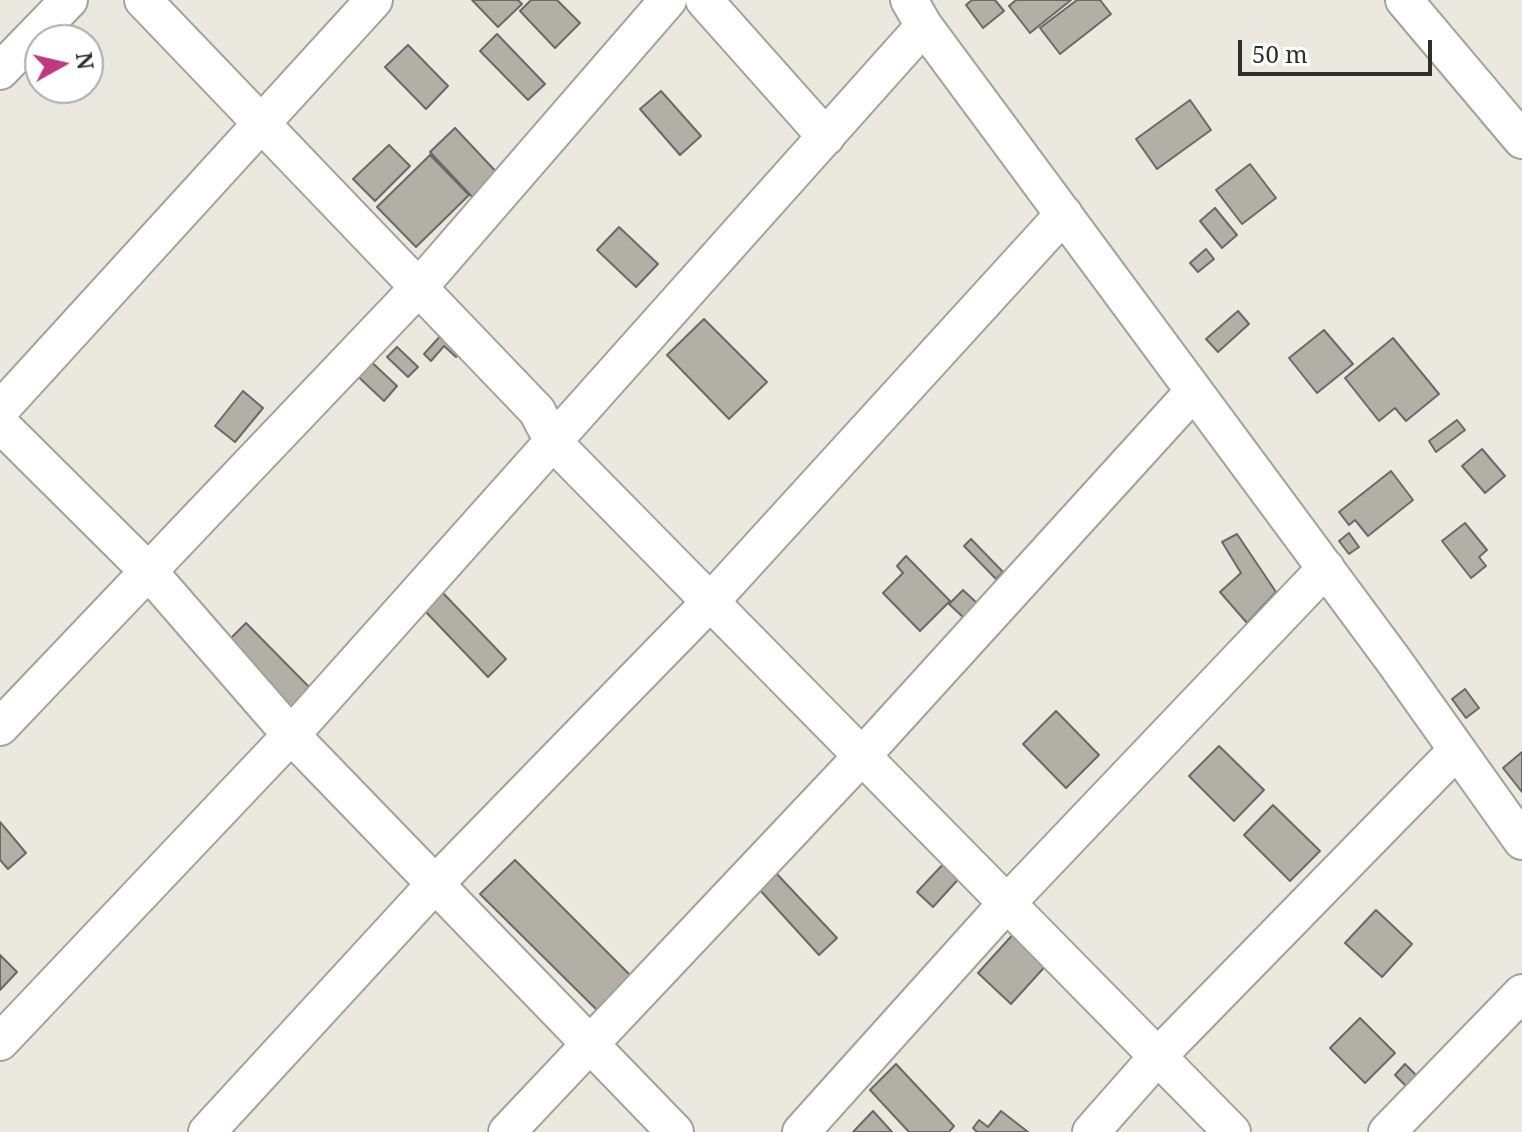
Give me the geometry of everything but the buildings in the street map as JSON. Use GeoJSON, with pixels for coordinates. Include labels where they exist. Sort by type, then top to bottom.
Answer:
{"type":"FeatureCollection","features":[{"type":"Feature","properties":{"kind":"street"},"geometry":{"type":"LineString","coordinates":[[0,71],[69,0]]}},
{"type":"Feature","properties":{"kind":"street"},"geometry":{"type":"LineString","coordinates":[[143,0],[537,411],[554,443],[1232,1132]]}},
{"type":"Feature","properties":{"kind":"street"},"geometry":{"type":"LineString","coordinates":[[0,410],[374,0]]}},
{"type":"Feature","properties":{"kind":"street"},"geometry":{"type":"LineString","coordinates":[[0,727],[150,573],[420,286],[668,0]]}},
{"type":"Feature","properties":{"kind":"street"},"geometry":{"type":"LineString","coordinates":[[704,0],[826,137]]}},
{"type":"Feature","properties":{"kind":"street"},"geometry":{"type":"LineString","coordinates":[[1404,0],[1522,140]]}},
{"type":"Feature","properties":{"kind":"street"},"geometry":{"type":"LineString","coordinates":[[0,1042],[291,735],[554,443],[826,137],[917,13],[1326,568],[1522,841]]}},
{"type":"Feature","properties":{"kind":"street"},"geometry":{"type":"LineString","coordinates":[[207,1132],[435,884],[710,602],[1064,214]]}},
{"type":"Feature","properties":{"kind":"street"},"geometry":{"type":"LineString","coordinates":[[507,1132],[862,756],[1194,391]]}},
{"type":"Feature","properties":{"kind":"street"},"geometry":{"type":"LineString","coordinates":[[0,424],[150,573],[291,735],[675,1132]]}},
{"type":"Feature","properties":{"kind":"street"},"geometry":{"type":"LineString","coordinates":[[801,1132],[1007,903],[1326,568]]}},
{"type":"Feature","properties":{"kind":"street"},"geometry":{"type":"LineString","coordinates":[[1091,1132],[1158,1056],[1457,750]]}},
{"type":"Feature","properties":{"kind":"street"},"geometry":{"type":"LineString","coordinates":[[1387,1132],[1522,993]]}}]}
